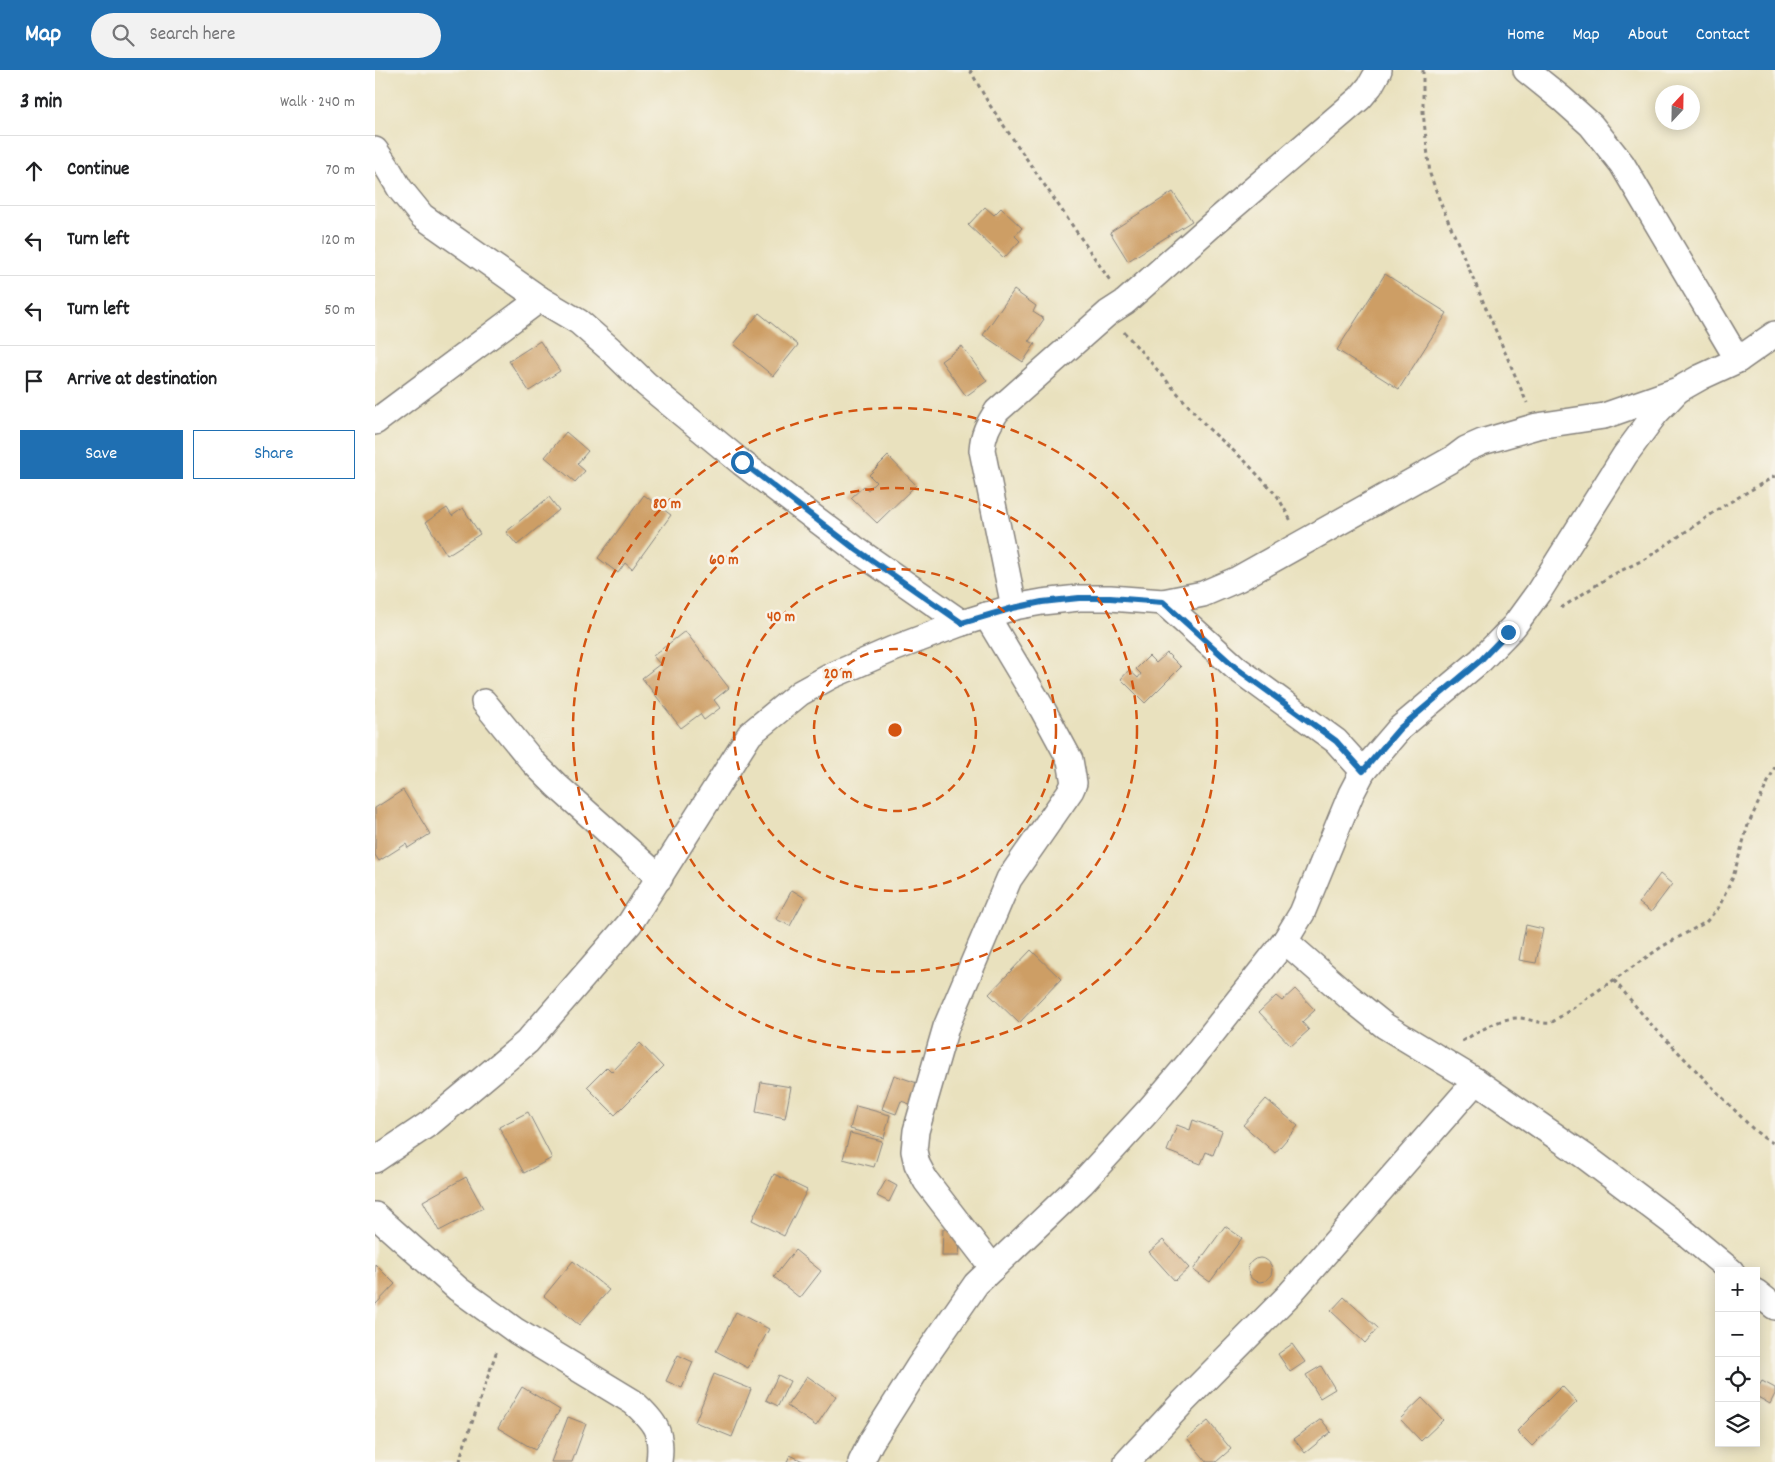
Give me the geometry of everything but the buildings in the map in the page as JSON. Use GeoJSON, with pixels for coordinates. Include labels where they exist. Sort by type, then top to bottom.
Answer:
{"type":"FeatureCollection","features":[{"type":"Feature","properties":{"kind":"street"},"geometry":{"type":"LineString","coordinates":[[1525,70],[1562,99],[1591,126],[1621,164],[1738,360]]}},
{"type":"Feature","properties":{"kind":"street"},"geometry":{"type":"LineString","coordinates":[[1013,608],[982,450],[983,436],[997,411],[1360,98],[1370,86],[1377,71]]}},
{"type":"Feature","properties":{"kind":"street"},"geometry":{"type":"LineString","coordinates":[[375,150],[400,189],[422,216],[540,299],[579,322],[646,384],[742,462],[854,548],[962,623]]}},
{"type":"Feature","properties":{"kind":"street"},"geometry":{"type":"LineString","coordinates":[[375,422],[540,299]]}},
{"type":"Feature","properties":{"kind":"street"},"geometry":{"type":"LineString","coordinates":[[375,1160],[431,1124],[527,1042],[630,923],[750,734],[800,693],[831,676],[893,649],[962,623],[1013,608],[1042,602],[1079,598],[1163,602],[1203,594],[1221,587],[1303,544],[1482,442],[1537,426],[1604,416],[1678,390],[1738,360],[1775,334]]}},
{"type":"Feature","properties":{"kind":"street"},"geometry":{"type":"LineString","coordinates":[[861,1462],[871,1442],[939,1337],[977,1284],[1082,1183],[1147,1112],[1188,1064],[1285,942],[1302,914],[1351,794],[1363,771],[1400,728],[1481,660],[1514,626],[1538,593],[1625,454],[1656,413],[1678,390]]}},
{"type":"Feature","properties":{"kind":"street"},"geometry":{"type":"LineString","coordinates":[[1163,602],[1236,668],[1336,741],[1363,771]]}},
{"type":"Feature","properties":{"kind":"street"},"geometry":{"type":"LineString","coordinates":[[986,616],[1071,760],[1074,783],[1009,880],[946,1027],[916,1131],[914,1151],[917,1164],[993,1268]]}},
{"type":"Feature","properties":{"kind":"street"},"geometry":{"type":"LineString","coordinates":[[484,702],[533,762],[557,786],[660,878]]}},
{"type":"Feature","properties":{"kind":"street"},"geometry":{"type":"LineString","coordinates":[[1285,942],[1385,1026],[1476,1081],[1587,1158],[1676,1225],[1726,1267]]}},
{"type":"Feature","properties":{"kind":"street"},"geometry":{"type":"LineString","coordinates":[[1127,1462],[1288,1296],[1476,1081]]}},
{"type":"Feature","properties":{"kind":"street"},"geometry":{"type":"LineString","coordinates":[[375,1215],[458,1288],[506,1323],[618,1392],[646,1414],[659,1434],[661,1444],[659,1462]]}},
{"type":"Feature","properties":{"kind":"street"},"geometry":{"type":"LineString","coordinates":[[1760,1295],[1775,1307]]}},
{"type":"Feature","properties":{"kind":"path"},"geometry":{"type":"LineString","coordinates":[[970,70],[989,104],[1116,308],[1209,429],[1245,461],[1278,497],[1303,544]]}},
{"type":"Feature","properties":{"kind":"path"},"geometry":{"type":"LineString","coordinates":[[1423,70],[1423,112],[1430,174],[1441,204],[1537,426]]}},
{"type":"Feature","properties":{"kind":"path"},"geometry":{"type":"LineString","coordinates":[[1561,608],[1612,575],[1647,558],[1725,505],[1775,476]]}},
{"type":"Feature","properties":{"kind":"path"},"geometry":{"type":"LineString","coordinates":[[1435,1056],[1505,1019],[1525,1018],[1544,1024],[1551,1023],[1663,946],[1707,922],[1719,907],[1733,877],[1748,825],[1775,767]]}},
{"type":"Feature","properties":{"kind":"path"},"geometry":{"type":"LineString","coordinates":[[1614,980],[1648,1021],[1753,1129],[1763,1138],[1775,1144]]}},
{"type":"Feature","properties":{"kind":"path"},"geometry":{"type":"LineString","coordinates":[[460,1462],[506,1323]]}},
{"type":"Feature","properties":{"kind":"route"},"geometry":{"type":"LineString","coordinates":[[742,462],[854,548],[962,623],[1013,608],[1042,602],[1079,598],[1163,602],[1236,668],[1320,727],[1336,741],[1363,771],[1400,728],[1481,660],[1508,632]]}}]}
